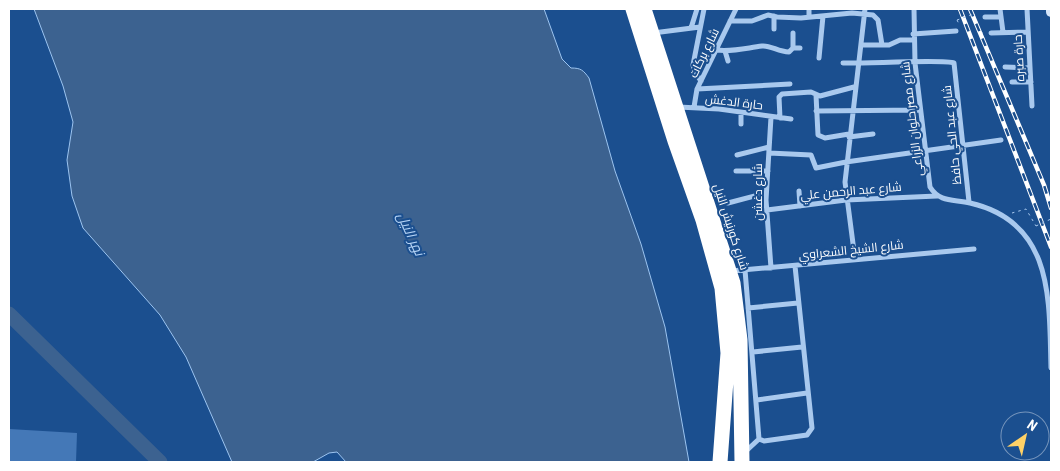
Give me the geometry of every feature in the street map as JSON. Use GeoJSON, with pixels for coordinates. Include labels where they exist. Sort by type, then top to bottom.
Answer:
{"type":"FeatureCollection","features":[{"type":"Feature","properties":{"kind":"highway","name":"شارع كورنيش النيل"},"geometry":{"type":"LineString","coordinates":[[634,9],[675,141],[703,220],[722,288],[728,353],[720,462]]}},
{"type":"Feature","properties":{"kind":"highway","name":"شارع كورنيش النيل"},"geometry":{"type":"LineString","coordinates":[[644,9],[675,107],[737,270],[742,454]]}},
{"type":"Feature","properties":{"kind":"highway"},"geometry":{"type":"LineString","coordinates":[[720,443],[742,454]]}},
{"type":"Feature","properties":{"kind":"street"},"geometry":{"type":"LineString","coordinates":[[691,28],[697,9]]}},
{"type":"Feature","properties":{"kind":"street"},"geometry":{"type":"LineString","coordinates":[[701,81],[693,68],[704,9]]}},
{"type":"Feature","properties":{"kind":"street","name":"شارع بركات"},"geometry":{"type":"LineString","coordinates":[[694,107],[697,89],[736,9]]}},
{"type":"Feature","properties":{"kind":"street"},"geometry":{"type":"LineString","coordinates":[[809,9],[809,17]]}},
{"type":"Feature","properties":{"kind":"street","name":"شارع مصر حلوان الزراعي"},"geometry":{"type":"LineString","coordinates":[[914,9],[915,63],[919,110],[930,187],[937,196]]}},
{"type":"Feature","properties":{"kind":"street"},"geometry":{"type":"LineString","coordinates":[[1000,9],[1003,32]]}},
{"type":"Feature","properties":{"kind":"street","name":"حارة صبره"},"geometry":{"type":"LineString","coordinates":[[1027,9],[1032,106]]}},
{"type":"Feature","properties":{"kind":"street"},"geometry":{"type":"LineString","coordinates":[[730,21],[752,21],[768,15],[809,17],[864,11],[873,15],[878,20],[882,45]]}},
{"type":"Feature","properties":{"kind":"street"},"geometry":{"type":"LineString","coordinates":[[855,259],[846,200],[846,162],[864,11]]}},
{"type":"Feature","properties":{"kind":"street"},"geometry":{"type":"LineString","coordinates":[[774,16],[774,29]]}},
{"type":"Feature","properties":{"kind":"street"},"geometry":{"type":"LineString","coordinates":[[819,58],[823,16]]}},
{"type":"Feature","properties":{"kind":"street"},"geometry":{"type":"LineString","coordinates":[[985,17],[1001,16]]}},
{"type":"Feature","properties":{"kind":"street"},"geometry":{"type":"LineString","coordinates":[[652,34],[700,27]]}},
{"type":"Feature","properties":{"kind":"street"},"geometry":{"type":"LineString","coordinates":[[861,45],[891,45],[900,40],[956,31]]}},
{"type":"Feature","properties":{"kind":"street"},"geometry":{"type":"LineString","coordinates":[[991,33],[1028,32]]}},
{"type":"Feature","properties":{"kind":"street"},"geometry":{"type":"LineString","coordinates":[[793,48],[794,33]]}},
{"type":"Feature","properties":{"kind":"street"},"geometry":{"type":"LineString","coordinates":[[716,50],[735,52],[741,48],[756,49],[765,46],[778,52],[788,52],[793,48],[800,48]]}},
{"type":"Feature","properties":{"kind":"street"},"geometry":{"type":"LineString","coordinates":[[725,51],[728,61]]}},
{"type":"Feature","properties":{"kind":"street","name":"شارع عبد الحي حافظ"},"geometry":{"type":"LineString","coordinates":[[915,63],[947,60],[954,63],[969,202]]}},
{"type":"Feature","properties":{"kind":"street"},"geometry":{"type":"LineString","coordinates":[[843,64],[915,63]]}},
{"type":"Feature","properties":{"kind":"street"},"geometry":{"type":"LineString","coordinates":[[1005,67],[1030,68]]}},
{"type":"Feature","properties":{"kind":"street"},"geometry":{"type":"LineString","coordinates":[[1012,82],[1031,82]]}},
{"type":"Feature","properties":{"kind":"street"},"geometry":{"type":"LineString","coordinates":[[697,89],[790,84]]}},
{"type":"Feature","properties":{"kind":"street"},"geometry":{"type":"LineString","coordinates":[[780,118],[779,98],[782,94],[811,92],[821,96],[854,88]]}},
{"type":"Feature","properties":{"kind":"street"},"geometry":{"type":"LineString","coordinates":[[816,95],[819,137],[873,134]]}},
{"type":"Feature","properties":{"kind":"street","name":"حارة الدغش"},"geometry":{"type":"LineString","coordinates":[[675,107],[694,107],[791,119]]}},
{"type":"Feature","properties":{"kind":"street"},"geometry":{"type":"LineString","coordinates":[[816,111],[919,110]]}},
{"type":"Feature","properties":{"kind":"street"},"geometry":{"type":"LineString","coordinates":[[741,113],[741,124]]}},
{"type":"Feature","properties":{"kind":"street","name":"شارع دغشن"},"geometry":{"type":"LineString","coordinates":[[771,117],[766,194],[771,268]]}},
{"type":"Feature","properties":{"kind":"street"},"geometry":{"type":"LineString","coordinates":[[737,155],[769,150],[810,155],[816,168],[1002,140]]}},
{"type":"Feature","properties":{"kind":"street"},"geometry":{"type":"LineString","coordinates":[[736,171],[768,171]]}},
{"type":"Feature","properties":{"kind":"street"},"geometry":{"type":"LineString","coordinates":[[799,190],[800,206]]}},
{"type":"Feature","properties":{"kind":"street"},"geometry":{"type":"LineString","coordinates":[[728,203],[766,194]]}},
{"type":"Feature","properties":{"kind":"street"},"geometry":{"type":"LineString","coordinates":[[937,196],[944,199],[969,202],[1003,216],[1030,241],[1045,274],[1051,368]]}},
{"type":"Feature","properties":{"kind":"street","name":"شارع عبد الرحمن علي"},"geometry":{"type":"LineString","coordinates":[[767,210],[846,200],[937,196]]}},
{"type":"Feature","properties":{"kind":"street","name":"شارع الشيخ الشعراوي"},"geometry":{"type":"LineString","coordinates":[[737,270],[974,248]]}},
{"type":"Feature","properties":{"kind":"street"},"geometry":{"type":"LineString","coordinates":[[760,439],[764,441],[804,436],[812,428],[795,266]]}},
{"type":"Feature","properties":{"kind":"street"},"geometry":{"type":"LineString","coordinates":[[737,270],[748,308],[760,439]]}},
{"type":"Feature","properties":{"kind":"street"},"geometry":{"type":"LineString","coordinates":[[748,308],[798,303]]}},
{"type":"Feature","properties":{"kind":"street"},"geometry":{"type":"LineString","coordinates":[[753,352],[802,347]]}},
{"type":"Feature","properties":{"kind":"street"},"geometry":{"type":"LineString","coordinates":[[756,400],[807,393]]}},
{"type":"Feature","properties":{"kind":"street"},"geometry":{"type":"LineString","coordinates":[[742,454],[760,439]]}},
{"type":"Feature","properties":{"kind":"path"},"geometry":{"type":"LineString","coordinates":[[957,20],[974,14],[981,33]]}},
{"type":"Feature","properties":{"kind":"path"},"geometry":{"type":"LineString","coordinates":[[1003,216],[1026,209],[1036,226],[1051,219]]}},
{"type":"Feature","properties":{"kind":"water","name":"نهر النيل"},"geometry":{"type":"Polygon","coordinates":[[[34,9],[544,9],[562,59],[571,68],[581,70],[589,78],[615,171],[641,244],[665,327],[689,462],[346,462],[337,452],[329,453],[313,462],[232,462],[186,357],[160,315],[83,228],[72,196],[67,160],[73,122],[63,86],[34,9]]]}},
{"type":"Feature","properties":{"kind":"building"},"geometry":{"type":"Polygon","coordinates":[[[9,429],[77,433],[76,462],[9,462],[9,429]]]}},
{"type":"Feature","properties":{"kind":"waterway"},"geometry":{"type":"LineString","coordinates":[[9,314],[160,462]]}},
{"type":"Feature","properties":{"kind":"railway"},"geometry":{"type":"LineString","coordinates":[[960,9],[1051,247]]}},
{"type":"Feature","properties":{"kind":"railway"},"geometry":{"type":"LineString","coordinates":[[970,9],[1044,185],[1051,208]]}}]}
